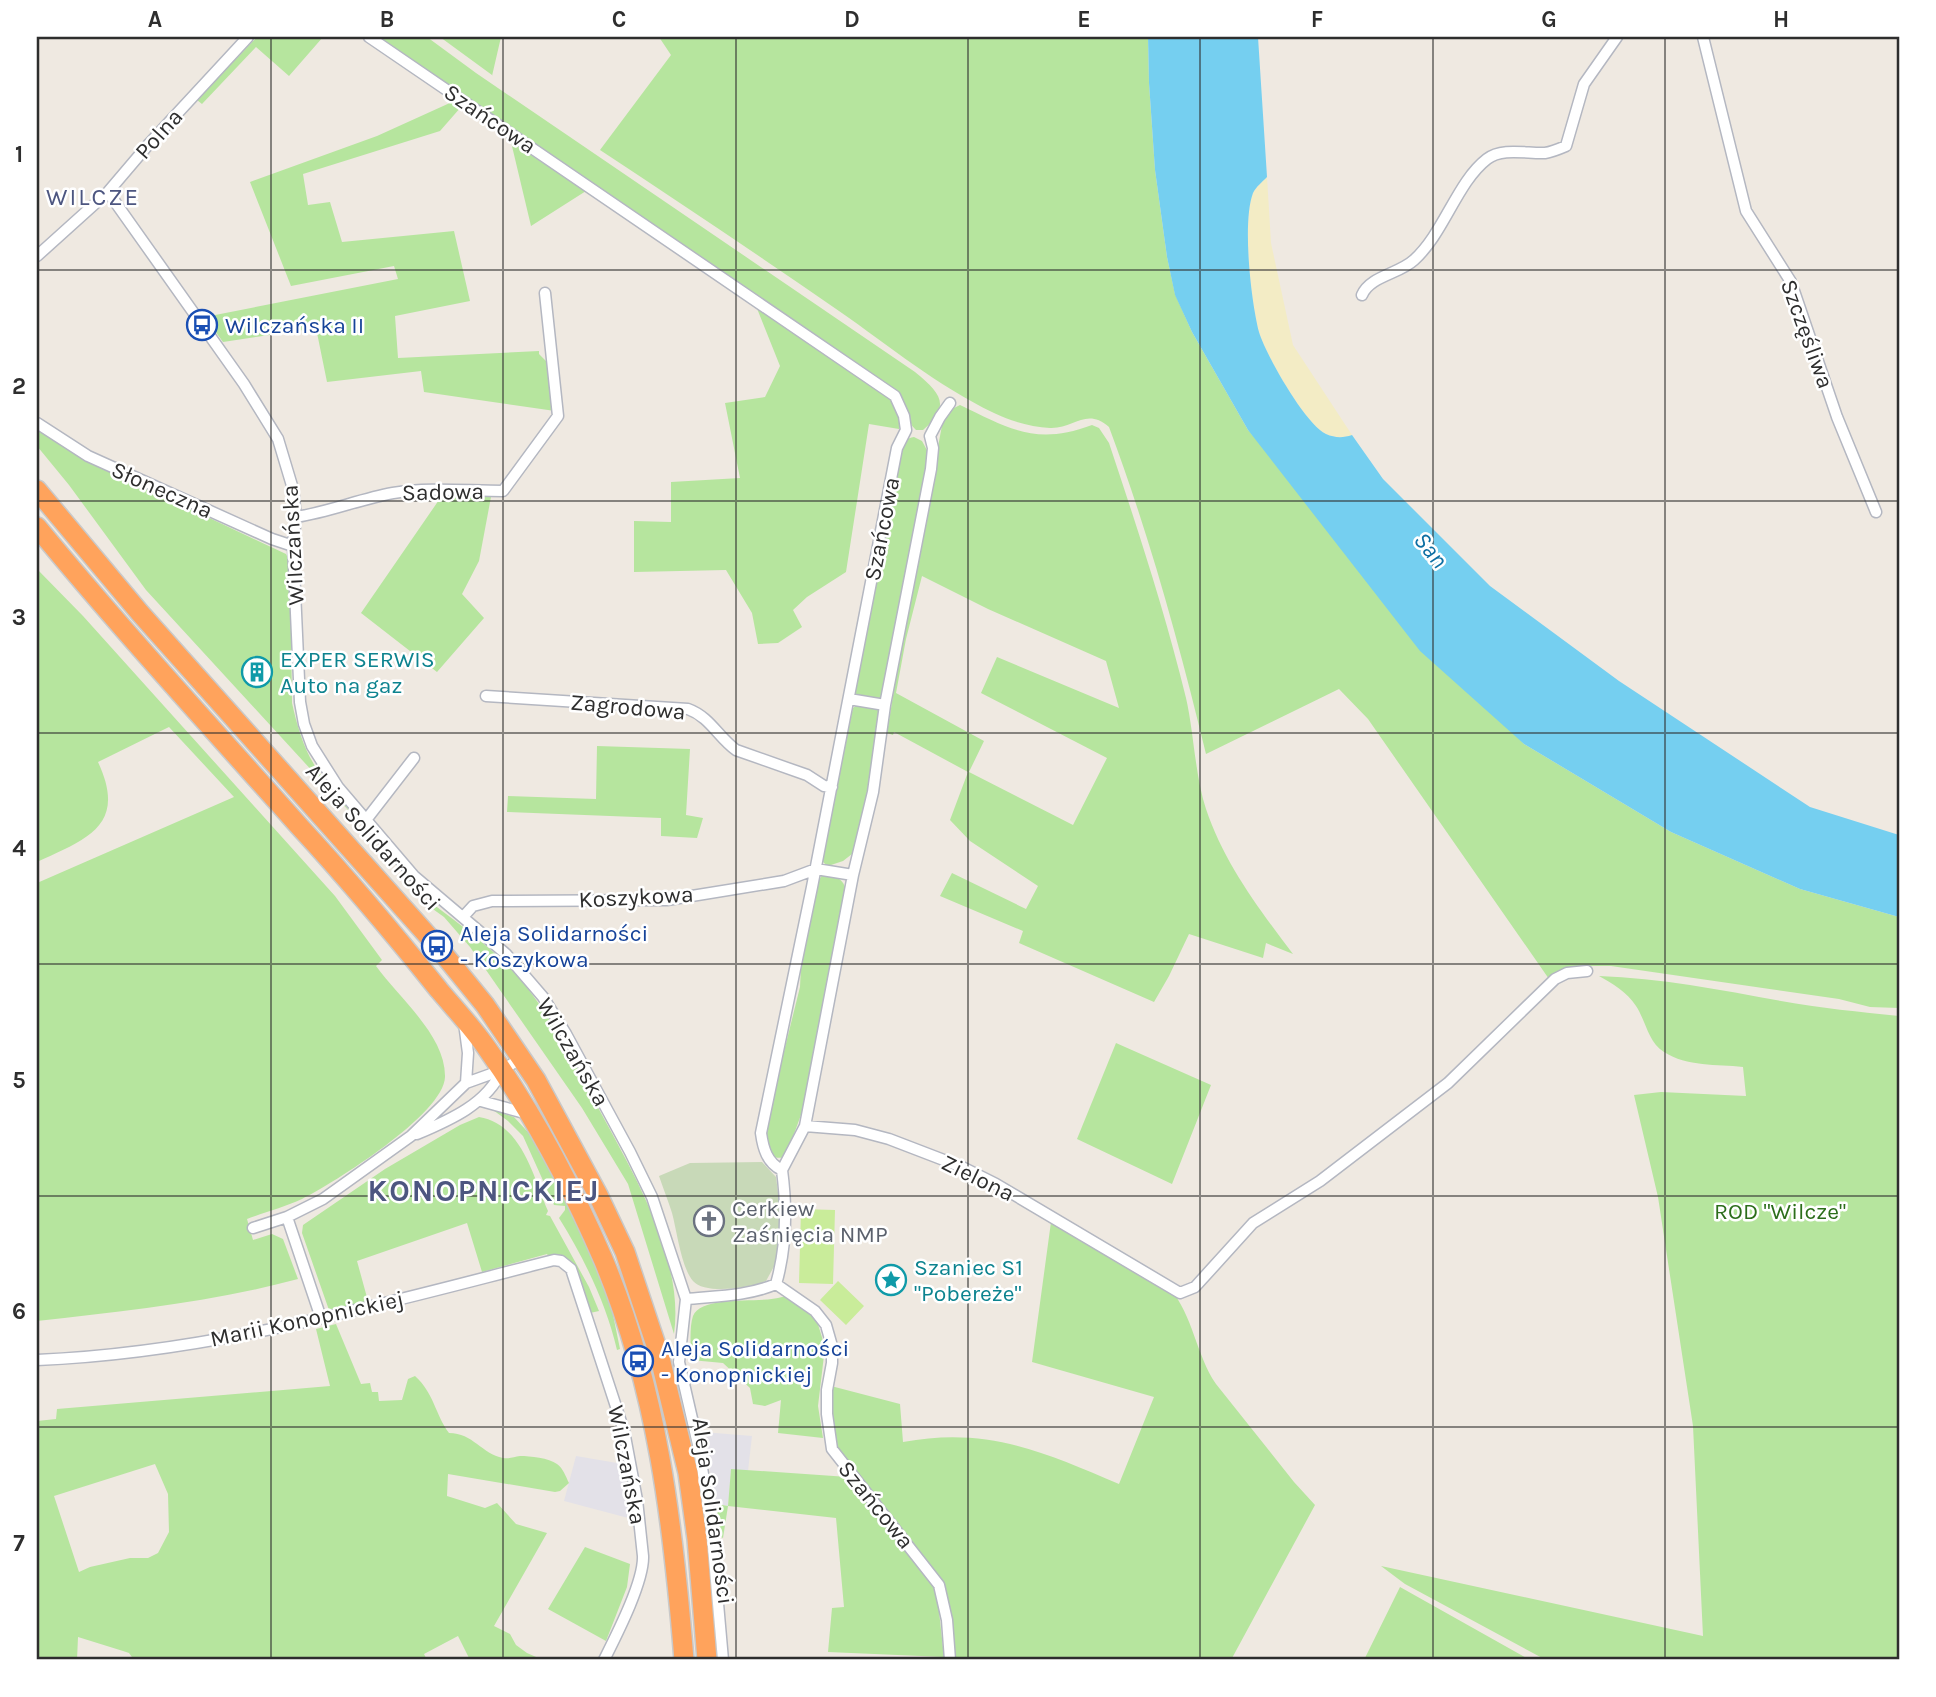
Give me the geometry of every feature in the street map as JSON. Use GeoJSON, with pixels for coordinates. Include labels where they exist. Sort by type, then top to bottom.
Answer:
{"type":"FeatureCollection","features":[{"type":"Feature","properties":{"kind":"highway","name":"Aleja Solidarności"},"geometry":{"type":"LineString","coordinates":[[37,490],[132,604],[404,908],[485,1005],[522,1058],[552,1109],[625,1251],[646,1308],[688,1473],[697,1539],[707,1660]]}},
{"type":"Feature","properties":{"kind":"highway","name":"Aleja Solidarności"},"geometry":{"type":"LineString","coordinates":[[37,527],[95,598],[361,894],[484,1043],[531,1115],[561,1168],[604,1261],[640,1368],[655,1427],[667,1495],[684,1660]]}},
{"type":"Feature","properties":{"kind":"street","name":"Polna"},"geometry":{"type":"LineString","coordinates":[[37,256],[108,192],[248,37]]}},
{"type":"Feature","properties":{"kind":"street","name":"Szańcowa"},"geometry":{"type":"LineString","coordinates":[[369,37],[895,396],[904,416],[906,430],[897,448],[816,869],[761,1132],[763,1149],[773,1166],[782,1170]]}},
{"type":"Feature","properties":{"kind":"street"},"geometry":{"type":"LineString","coordinates":[[1362,295],[1366,286],[1414,261],[1440,229],[1464,187],[1488,158],[1506,153],[1548,153],[1566,146],[1584,84],[1617,37]]}},
{"type":"Feature","properties":{"kind":"street","name":"Szczęśliwa"},"geometry":{"type":"LineString","coordinates":[[1703,37],[1746,211],[1791,282],[1836,417],[1876,512]]}},
{"type":"Feature","properties":{"kind":"street","name":"WiIczańska"},"geometry":{"type":"LineString","coordinates":[[108,192],[266,416],[287,461],[296,517],[293,547],[300,702],[312,746],[338,787],[414,876],[522,971],[555,1016],[652,1197],[686,1299],[678,1362],[699,1449],[711,1524],[723,1660]]}},
{"type":"Feature","properties":{"kind":"street","name":"Sadowa"},"geometry":{"type":"LineString","coordinates":[[296,517],[391,494],[423,490],[503,491],[558,416],[545,293]]}},
{"type":"Feature","properties":{"kind":"street"},"geometry":{"type":"LineString","coordinates":[[906,430],[930,436],[950,403]]}},
{"type":"Feature","properties":{"kind":"street","name":"Słoneczna"},"geometry":{"type":"LineString","coordinates":[[37,422],[88,456],[293,547]]}},
{"type":"Feature","properties":{"kind":"street","name":"Szańcowa"},"geometry":{"type":"LineString","coordinates":[[805,1126],[853,875],[873,792],[886,705],[931,470],[933,448],[930,436]]}},
{"type":"Feature","properties":{"kind":"street","name":"Zagrodowa"},"geometry":{"type":"LineString","coordinates":[[486,696],[688,709],[706,718],[736,750],[807,775],[824,786],[832,787]]}},
{"type":"Feature","properties":{"kind":"street"},"geometry":{"type":"LineString","coordinates":[[849,699],[886,705]]}},
{"type":"Feature","properties":{"kind":"street"},"geometry":{"type":"LineString","coordinates":[[366,820],[414,758]]}},
{"type":"Feature","properties":{"kind":"street","name":"Koszykowa"},"geometry":{"type":"LineString","coordinates":[[463,917],[472,906],[492,901],[667,900],[784,881],[816,869],[853,875]]}},
{"type":"Feature","properties":{"kind":"street","name":"Zielona"},"geometry":{"type":"LineString","coordinates":[[805,1126],[855,1130],[889,1139],[962,1167],[996,1184],[1181,1293],[1195,1287],[1254,1223],[1320,1181],[1448,1083],[1555,979],[1567,973],[1587,971]]}},
{"type":"Feature","properties":{"kind":"street"},"geometry":{"type":"LineString","coordinates":[[464,1021],[468,1053],[466,1083]]}},
{"type":"Feature","properties":{"kind":"street"},"geometry":{"type":"LineString","coordinates":[[253,1228],[287,1217],[323,1199],[411,1136],[466,1083],[502,1070],[522,1058]]}},
{"type":"Feature","properties":{"kind":"street"},"geometry":{"type":"LineString","coordinates":[[411,1136],[439,1125],[481,1101],[493,1088],[502,1070]]}},
{"type":"Feature","properties":{"kind":"street"},"geometry":{"type":"LineString","coordinates":[[481,1101],[531,1115]]}},
{"type":"Feature","properties":{"kind":"street"},"geometry":{"type":"LineString","coordinates":[[686,1299],[738,1294],[776,1284],[784,1256],[785,1195],[782,1170],[805,1126]]}},
{"type":"Feature","properties":{"kind":"street"},"geometry":{"type":"LineString","coordinates":[[287,1217],[321,1318]]}},
{"type":"Feature","properties":{"kind":"street","name":"Marii Konopnickiej"},"geometry":{"type":"LineString","coordinates":[[37,1360],[159,1349],[252,1333],[554,1260],[561,1261],[570,1269]]}},
{"type":"Feature","properties":{"kind":"street","name":"Wilczańska"},"geometry":{"type":"LineString","coordinates":[[570,1269],[626,1439],[637,1500],[643,1556],[643,1564],[628,1606],[604,1660]]}},
{"type":"Feature","properties":{"kind":"street","name":"Szańcowa"},"geometry":{"type":"LineString","coordinates":[[776,1284],[815,1311],[826,1325],[832,1346],[827,1390],[832,1449],[939,1585],[947,1620],[950,1660]]}},
{"type":"Feature","properties":{"kind":"shaded area"},"geometry":{"type":"Polygon","coordinates":[[[703,1432],[752,1436],[748,1471],[731,1470],[728,1506],[716,1504],[703,1432]]]}},
{"type":"Feature","properties":{"kind":"shaded area"},"geometry":{"type":"Polygon","coordinates":[[[576,1456],[623,1464],[632,1519],[564,1501],[576,1456]]]}},
{"type":"Feature","properties":{"kind":"green space"},"geometry":{"type":"Polygon","coordinates":[[[257,37],[323,37],[289,76],[256,47],[202,104],[197,100],[257,37]]]}},
{"type":"Feature","properties":{"kind":"green space"},"geometry":{"type":"Polygon","coordinates":[[[372,37],[427,37],[915,372],[936,393],[940,406],[938,413],[923,430],[916,430],[899,396],[372,37]]]}},
{"type":"Feature","properties":{"kind":"green space"},"geometry":{"type":"Polygon","coordinates":[[[440,37],[501,37],[492,76],[492,75],[440,37]]]}},
{"type":"Feature","properties":{"kind":"green space"},"geometry":{"type":"Polygon","coordinates":[[[659,37],[1148,37],[1155,170],[1175,294],[1192,332],[1248,430],[1524,744],[1671,832],[1800,889],[1899,917],[1899,1008],[1870,1007],[1839,999],[1611,966],[1583,966],[1549,979],[1368,719],[1339,689],[1206,754],[1162,589],[1109,427],[1093,419],[1050,428],[1035,426],[1007,419],[973,402],[933,378],[780,270],[600,150],[671,55],[659,37]]]}},
{"type":"Feature","properties":{"kind":"green space"},"geometry":{"type":"Polygon","coordinates":[[[452,102],[461,107],[440,131],[303,174],[308,205],[330,202],[342,242],[454,231],[470,301],[395,316],[398,358],[539,351],[549,364],[555,411],[424,392],[421,371],[327,382],[316,328],[223,342],[205,317],[398,279],[394,266],[291,286],[250,182],[377,136],[452,102]]]}},
{"type":"Feature","properties":{"kind":"green space"},"geometry":{"type":"Polygon","coordinates":[[[511,142],[586,191],[531,226],[511,142]]]}},
{"type":"Feature","properties":{"kind":"green space"},"geometry":{"type":"Polygon","coordinates":[[[756,306],[879,387],[895,405],[900,422],[899,429],[869,424],[846,572],[807,597],[793,610],[802,627],[778,643],[758,644],[752,613],[726,570],[634,572],[634,521],[671,522],[671,482],[740,478],[725,403],[765,397],[780,366],[756,306]]]}},
{"type":"Feature","properties":{"kind":"green space"},"geometry":{"type":"Polygon","coordinates":[[[960,405],[1009,427],[1039,434],[1055,434],[1092,425],[1099,428],[1109,443],[1178,666],[1189,711],[1199,783],[1206,809],[1232,867],[1293,954],[1266,943],[1263,958],[1189,934],[1154,1002],[1019,943],[1023,931],[940,896],[952,873],[1026,909],[1038,886],[970,841],[950,820],[968,772],[894,732],[893,735],[887,733],[943,420],[950,410],[960,405]],[[922,576],[896,693],[984,741],[969,772],[1073,825],[1107,758],[981,693],[997,657],[1119,708],[1106,661],[988,609],[922,576]]]}},
{"type":"Feature","properties":{"kind":"green space"},"geometry":{"type":"Polygon","coordinates":[[[37,430],[82,458],[286,554],[290,562],[292,703],[296,719],[315,766],[360,823],[146,590],[37,446],[37,430]]]}},
{"type":"Feature","properties":{"kind":"green space"},"geometry":{"type":"Polygon","coordinates":[[[914,437],[922,441],[929,454],[884,696],[854,696],[898,456],[903,444],[914,437]]]}},
{"type":"Feature","properties":{"kind":"green space"},"geometry":{"type":"Polygon","coordinates":[[[441,497],[491,497],[479,561],[462,594],[484,618],[437,672],[361,613],[441,497]]]}},
{"type":"Feature","properties":{"kind":"green space"},"geometry":{"type":"Polygon","coordinates":[[[37,569],[83,616],[335,896],[382,960],[376,966],[420,1018],[438,1047],[445,1077],[440,1092],[408,1128],[317,1191],[247,1219],[253,1240],[272,1234],[283,1239],[298,1279],[201,1300],[37,1321],[37,883],[234,797],[169,727],[98,762],[106,784],[108,801],[105,816],[86,837],[37,862],[37,569]]]}},
{"type":"Feature","properties":{"kind":"green space"},"geometry":{"type":"Polygon","coordinates":[[[857,705],[876,706],[880,712],[872,779],[859,838],[852,854],[843,861],[828,866],[821,858],[853,708],[857,705]]]}},
{"type":"Feature","properties":{"kind":"green space"},"geometry":{"type":"Polygon","coordinates":[[[597,746],[690,749],[686,815],[703,818],[697,838],[661,836],[661,818],[507,812],[508,796],[596,799],[597,746]]]}},
{"type":"Feature","properties":{"kind":"green space"},"geometry":{"type":"Polygon","coordinates":[[[822,875],[839,879],[845,887],[837,946],[802,1112],[786,1156],[778,1158],[767,1151],[765,1128],[800,987],[801,966],[818,882],[822,875]]]}},
{"type":"Feature","properties":{"kind":"green space"},"geometry":{"type":"Polygon","coordinates":[[[433,904],[482,942],[515,973],[545,1012],[562,1041],[638,1182],[663,1243],[675,1304],[674,1334],[628,1184],[582,1108],[470,947],[444,917],[430,907],[433,904]]]}},
{"type":"Feature","properties":{"kind":"green space","name":"ROD \"Wilcze\""},"geometry":{"type":"Polygon","coordinates":[[[1599,976],[1668,982],[1810,1006],[1899,1016],[1899,1660],[1546,1660],[1405,1584],[1381,1566],[1703,1636],[1693,1426],[1658,1197],[1634,1095],[1661,1092],[1746,1096],[1743,1067],[1692,1063],[1664,1052],[1651,1037],[1632,1001],[1599,976]]]}},
{"type":"Feature","properties":{"kind":"green space"},"geometry":{"type":"Polygon","coordinates":[[[1116,1043],[1211,1085],[1172,1184],[1077,1139],[1116,1043]]]}},
{"type":"Feature","properties":{"kind":"green space"},"geometry":{"type":"Polygon","coordinates":[[[493,1110],[514,1117],[537,1142],[591,1251],[611,1305],[620,1349],[617,1350],[594,1282],[559,1218],[565,1206],[554,1205],[523,1136],[493,1110]]]}},
{"type":"Feature","properties":{"kind":"green space"},"geometry":{"type":"Polygon","coordinates":[[[479,1117],[494,1122],[516,1141],[531,1168],[548,1211],[546,1215],[550,1216],[589,1287],[599,1311],[590,1313],[572,1264],[560,1255],[549,1257],[547,1254],[482,1272],[467,1223],[357,1261],[368,1301],[329,1310],[302,1233],[303,1225],[385,1169],[460,1125],[479,1117]]]}},
{"type":"Feature","properties":{"kind":"green space"},"geometry":{"type":"Polygon","coordinates":[[[762,1162],[776,1177],[782,1224],[777,1261],[766,1281],[759,1284],[728,1289],[699,1285],[693,1281],[685,1267],[672,1213],[659,1176],[690,1163],[762,1162]]]}},
{"type":"Feature","properties":{"kind":"green space"},"geometry":{"type":"Polygon","coordinates":[[[801,1209],[835,1210],[833,1284],[799,1283],[801,1209]]]}},
{"type":"Feature","properties":{"kind":"green space"},"geometry":{"type":"Polygon","coordinates":[[[1051,1222],[1170,1289],[1184,1311],[1216,1384],[1315,1505],[1231,1660],[953,1660],[946,1589],[938,1575],[834,1446],[831,1386],[900,1404],[903,1442],[962,1437],[1014,1445],[1040,1452],[1119,1484],[1154,1397],[1032,1362],[1051,1222]]]}},
{"type":"Feature","properties":{"kind":"green space"},"geometry":{"type":"Polygon","coordinates":[[[838,1281],[864,1306],[846,1325],[820,1300],[838,1281]]]}},
{"type":"Feature","properties":{"kind":"green space"},"geometry":{"type":"Polygon","coordinates":[[[788,1297],[816,1318],[825,1347],[818,1406],[823,1438],[778,1433],[781,1400],[765,1406],[753,1404],[750,1388],[723,1363],[691,1360],[692,1321],[699,1309],[720,1302],[788,1297]]]}},
{"type":"Feature","properties":{"kind":"green space"},"geometry":{"type":"Polygon","coordinates":[[[336,1324],[361,1384],[370,1383],[372,1392],[378,1392],[379,1401],[402,1400],[408,1379],[415,1376],[426,1389],[449,1433],[465,1436],[496,1456],[544,1459],[554,1462],[563,1470],[569,1483],[555,1492],[448,1474],[447,1496],[485,1508],[497,1503],[516,1524],[547,1533],[494,1626],[510,1634],[516,1645],[527,1653],[543,1660],[470,1660],[458,1636],[424,1654],[427,1660],[134,1660],[129,1653],[78,1637],[77,1660],[37,1660],[37,1421],[56,1419],[57,1409],[330,1386],[316,1329],[336,1324]],[[155,1464],[54,1496],[79,1572],[130,1558],[148,1558],[158,1553],[169,1532],[168,1494],[155,1464]]]}},
{"type":"Feature","properties":{"kind":"green space"},"geometry":{"type":"Polygon","coordinates":[[[731,1469],[848,1477],[933,1585],[937,1593],[944,1657],[828,1652],[832,1608],[844,1607],[836,1518],[728,1506],[731,1469]]]}},
{"type":"Feature","properties":{"kind":"green space"},"geometry":{"type":"Polygon","coordinates":[[[716,1504],[728,1506],[723,1538],[716,1504]]]}},
{"type":"Feature","properties":{"kind":"green space"},"geometry":{"type":"Polygon","coordinates":[[[585,1547],[630,1564],[627,1587],[606,1641],[548,1609],[585,1547]]]}},
{"type":"Feature","properties":{"kind":"green space"},"geometry":{"type":"Polygon","coordinates":[[[1400,1587],[1530,1660],[1364,1660],[1400,1587]]]}},
{"type":"Feature","properties":{"kind":"sand"},"geometry":{"type":"Polygon","coordinates":[[[1267,177],[1271,243],[1293,345],[1352,435],[1333,436],[1317,428],[1297,403],[1278,372],[1259,332],[1251,282],[1248,223],[1253,193],[1267,177]]]}},
{"type":"Feature","properties":{"kind":"water","name":"San"},"geometry":{"type":"Polygon","coordinates":[[[1148,37],[1258,37],[1267,177],[1253,193],[1248,223],[1253,301],[1263,343],[1287,388],[1317,428],[1333,436],[1352,435],[1383,479],[1490,586],[1619,681],[1810,807],[1899,835],[1899,917],[1800,889],[1671,832],[1524,744],[1420,651],[1248,430],[1192,332],[1175,295],[1155,170],[1148,37]]]}},
{"type":"Feature","properties":{"kind":"place","name":"Wilczańska II"},"geometry":{"type":"Point","coordinates":[202,325]}},
{"type":"Feature","properties":{"kind":"place","name":"EXPER SERWIS Auto na gaz"},"geometry":{"type":"Point","coordinates":[257,672]}},
{"type":"Feature","properties":{"kind":"place","name":"Aleja Solidarności - Koszykowa"},"geometry":{"type":"Point","coordinates":[437,946]}},
{"type":"Feature","properties":{"kind":"place","name":"Cerkiew Zaśnięcia NMP"},"geometry":{"type":"Point","coordinates":[709,1221]}},
{"type":"Feature","properties":{"kind":"place","name":"Szaniec S1 \"Pobereże\""},"geometry":{"type":"Point","coordinates":[891,1280]}},
{"type":"Feature","properties":{"kind":"place","name":"Aleja Solidarności - Konopnickiej"},"geometry":{"type":"Point","coordinates":[638,1361]}},
{"type":"Feature","properties":{"kind":"district","name":"WILCZE"},"geometry":{"type":"Point","coordinates":[93,197]}},
{"type":"Feature","properties":{"kind":"district","name":"KONOPNICKIEJ"},"geometry":{"type":"Point","coordinates":[484,1191]}}]}
